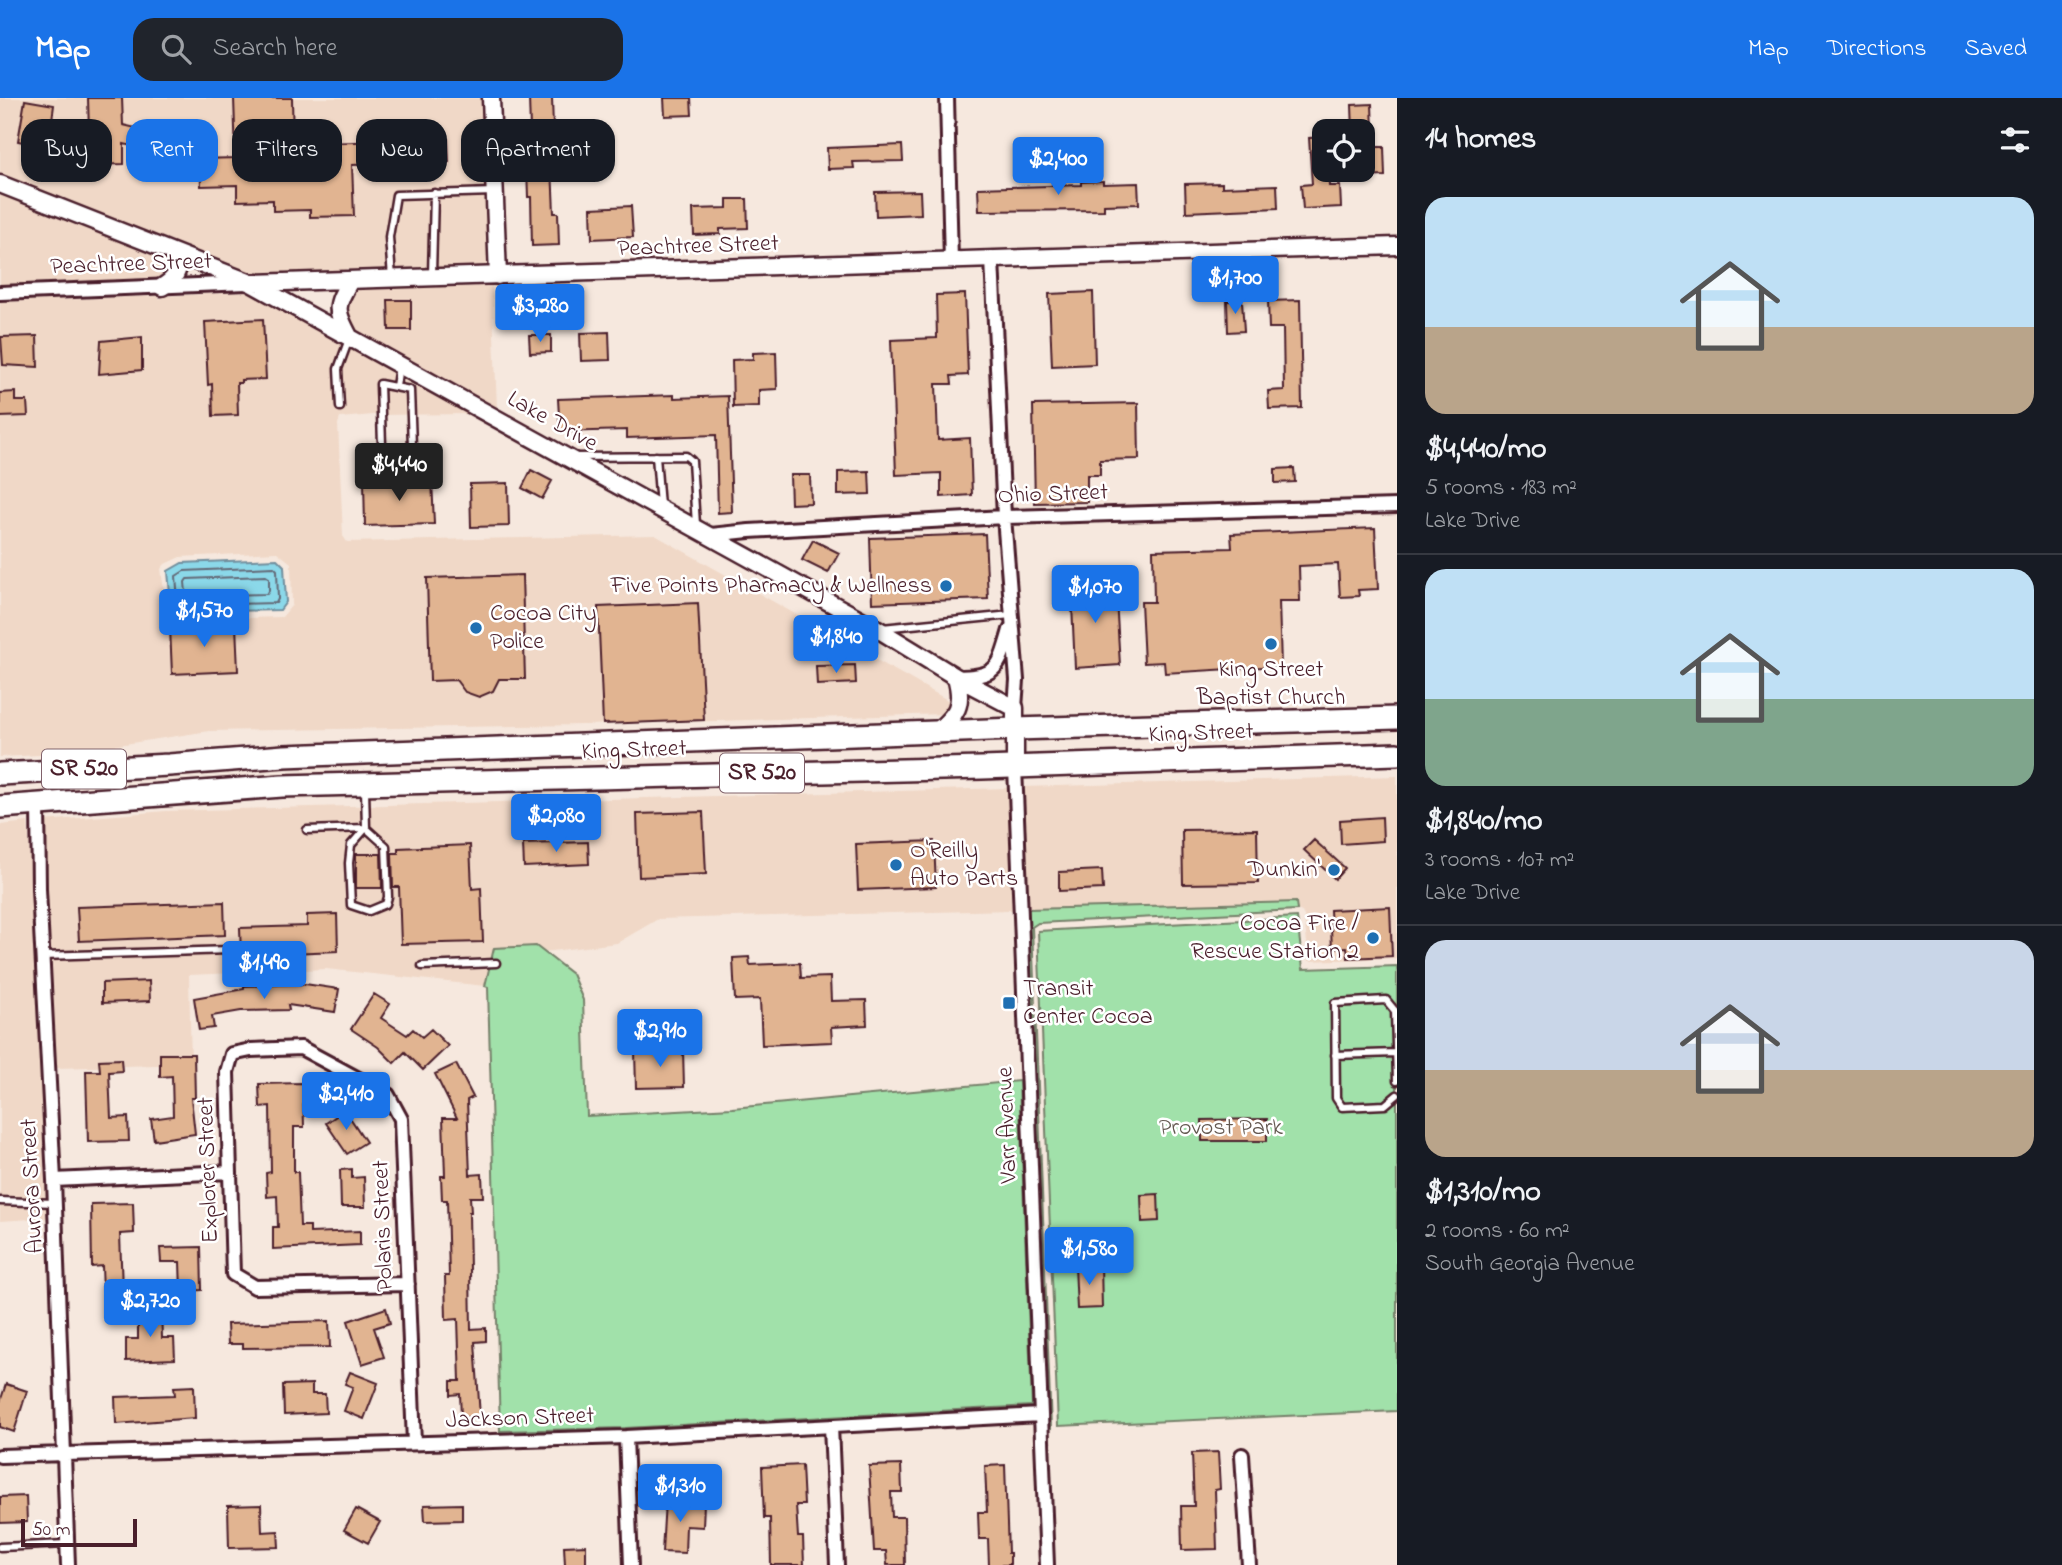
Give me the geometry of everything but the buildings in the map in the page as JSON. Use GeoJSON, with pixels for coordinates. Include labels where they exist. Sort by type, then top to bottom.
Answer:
{"type":"FeatureCollection","features":[{"type":"Feature","properties":{"kind":"main road","name":"King Street"},"geometry":{"type":"LineString","coordinates":[[0,774],[284,756],[935,733],[1015,719],[1397,719]]}},
{"type":"Feature","properties":{"kind":"main road"},"geometry":{"type":"LineString","coordinates":[[219,791],[234,776],[323,773],[360,754]]}},
{"type":"Feature","properties":{"kind":"main road","name":"King Street"},"geometry":{"type":"LineString","coordinates":[[0,807],[365,783],[1015,767],[1397,754]]}},
{"type":"Feature","properties":{"kind":"main road"},"geometry":{"type":"LineString","coordinates":[[38,804],[59,786],[153,776],[169,765]]}},
{"type":"Feature","properties":{"kind":"street"},"geometry":{"type":"LineString","coordinates":[[491,98],[498,276]]}},
{"type":"Feature","properties":{"kind":"street"},"geometry":{"type":"LineString","coordinates":[[947,98],[951,262]]}},
{"type":"Feature","properties":{"kind":"street","name":"Lake Drive"},"geometry":{"type":"LineString","coordinates":[[0,184],[251,283],[876,628],[956,677],[1015,719]]}},
{"type":"Feature","properties":{"kind":"street","name":"Peachtree Street"},"geometry":{"type":"LineString","coordinates":[[0,293],[1397,246]]}},
{"type":"Feature","properties":{"kind":"street"},"geometry":{"type":"LineString","coordinates":[[162,287],[173,280],[178,271],[180,261],[171,252]]}},
{"type":"Feature","properties":{"kind":"street"},"geometry":{"type":"LineString","coordinates":[[992,259],[1004,517],[1017,694],[1015,767]]}},
{"type":"Feature","properties":{"kind":"street"},"geometry":{"type":"LineString","coordinates":[[349,337],[338,315],[340,299],[350,281]]}},
{"type":"Feature","properties":{"kind":"street","name":"Ohio Street"},"geometry":{"type":"LineString","coordinates":[[711,535],[1004,517],[1397,506]]}},
{"type":"Feature","properties":{"kind":"street"},"geometry":{"type":"LineString","coordinates":[[935,733],[953,718],[958,709],[960,697],[956,677],[977,677],[993,672],[1000,663],[1012,619]]}},
{"type":"Feature","properties":{"kind":"street","name":"Varr Avenue"},"geometry":{"type":"LineString","coordinates":[[1015,767],[1047,1565]]}},
{"type":"Feature","properties":{"kind":"street","name":"Aurora Street"},"geometry":{"type":"LineString","coordinates":[[38,804],[68,1565]]}},
{"type":"Feature","properties":{"kind":"street","name":"Polaris Street"},"geometry":{"type":"LineString","coordinates":[[232,1054],[251,1050],[300,1048],[388,1095],[401,1119],[414,1443]]}},
{"type":"Feature","properties":{"kind":"street","name":"Explorer Street"},"geometry":{"type":"LineString","coordinates":[[232,1054],[227,1072],[233,1274],[255,1287],[408,1284]]}},
{"type":"Feature","properties":{"kind":"street"},"geometry":{"type":"LineString","coordinates":[[54,1180],[230,1172]]}},
{"type":"Feature","properties":{"kind":"street","name":"Jackson Street"},"geometry":{"type":"LineString","coordinates":[[0,1456],[626,1437],[1040,1415]]}},
{"type":"Feature","properties":{"kind":"street"},"geometry":{"type":"LineString","coordinates":[[831,1426],[837,1565]]}},
{"type":"Feature","properties":{"kind":"street"},"geometry":{"type":"LineString","coordinates":[[626,1437],[631,1565]]}},
{"type":"Feature","properties":{"kind":"street"},"geometry":{"type":"LineString","coordinates":[[1242,1455],[1249,1565]]}},
{"type":"Feature","properties":{"kind":"lane"},"geometry":{"type":"LineString","coordinates":[[392,280],[389,237],[396,195],[495,192]]}},
{"type":"Feature","properties":{"kind":"lane"},"geometry":{"type":"LineString","coordinates":[[432,278],[433,193]]}},
{"type":"Feature","properties":{"kind":"lane"},"geometry":{"type":"LineString","coordinates":[[340,407],[338,369],[349,337]]}},
{"type":"Feature","properties":{"kind":"lane"},"geometry":{"type":"LineString","coordinates":[[396,387],[399,365]]}},
{"type":"Feature","properties":{"kind":"lane"},"geometry":{"type":"LineString","coordinates":[[380,384],[396,387],[410,390],[413,474],[383,474],[380,384]]}},
{"type":"Feature","properties":{"kind":"lane"},"geometry":{"type":"LineString","coordinates":[[656,456],[660,507]]}},
{"type":"Feature","properties":{"kind":"lane"},"geometry":{"type":"LineString","coordinates":[[568,457],[686,456],[692,461],[696,527]]}},
{"type":"Feature","properties":{"kind":"lane"},"geometry":{"type":"LineString","coordinates":[[876,628],[1012,619]]}},
{"type":"Feature","properties":{"kind":"lane"},"geometry":{"type":"LineString","coordinates":[[307,830],[366,828],[386,846],[386,904],[369,911],[351,905],[351,845],[366,828],[365,783]]}},
{"type":"Feature","properties":{"kind":"lane"},"geometry":{"type":"LineString","coordinates":[[43,956],[230,950]]}},
{"type":"Feature","properties":{"kind":"lane"},"geometry":{"type":"LineString","coordinates":[[422,966],[496,963]]}},
{"type":"Feature","properties":{"kind":"lane"},"geometry":{"type":"LineString","coordinates":[[1397,1082],[1395,1010],[1386,1000],[1335,1003],[1336,1098],[1342,1107],[1385,1105],[1397,1095]]}},
{"type":"Feature","properties":{"kind":"lane"},"geometry":{"type":"LineString","coordinates":[[1335,1055],[1396,1053]]}},
{"type":"Feature","properties":{"kind":"lane"},"geometry":{"type":"LineString","coordinates":[[0,1201],[55,1203]]}},
{"type":"Feature","properties":{"kind":"lane"},"geometry":{"type":"LineString","coordinates":[[0,1547],[67,1544]]}},
{"type":"Feature","properties":{"kind":"shaded area"},"geometry":{"type":"Polygon","coordinates":[[[0,98],[483,98],[484,119],[461,119],[461,182],[486,182],[490,268],[352,272],[347,268],[345,272],[252,274],[0,175],[0,98]]]}},
{"type":"Feature","properties":{"kind":"shaded area"},"geometry":{"type":"Polygon","coordinates":[[[0,194],[167,260],[171,264],[167,274],[160,278],[0,285],[0,194]]]}},
{"type":"Feature","properties":{"kind":"shaded area"},"geometry":{"type":"Polygon","coordinates":[[[492,286],[497,408],[355,330],[346,313],[347,302],[354,289],[492,286]]]}},
{"type":"Feature","properties":{"kind":"shaded area"},"geometry":{"type":"Polygon","coordinates":[[[249,292],[344,344],[347,349],[350,347],[472,414],[340,418],[338,424],[343,536],[347,542],[655,535],[951,702],[951,706],[945,714],[585,725],[209,731],[60,754],[0,757],[0,302],[158,296],[160,299],[165,296],[249,292]],[[277,552],[180,557],[161,569],[167,612],[182,620],[282,617],[292,605],[291,563],[277,552]]]}},
{"type":"Feature","properties":{"kind":"shaded area"},"geometry":{"type":"Polygon","coordinates":[[[1397,776],[1397,958],[1309,961],[1304,916],[1297,910],[1296,902],[1028,909],[1023,787],[1397,776]]]}},
{"type":"Feature","properties":{"kind":"shaded area"},"geometry":{"type":"Polygon","coordinates":[[[1008,788],[1012,910],[658,919],[617,943],[544,952],[536,946],[494,948],[485,986],[326,969],[189,975],[191,1064],[56,1068],[43,821],[166,811],[1008,788]]]}},
{"type":"Feature","properties":{"kind":"shaded area"},"geometry":{"type":"Polygon","coordinates":[[[28,822],[48,1218],[0,1221],[0,825],[28,822]]]}},
{"type":"Feature","properties":{"kind":"green space"},"geometry":{"type":"Polygon","coordinates":[[[1296,902],[1297,910],[1038,923],[1032,927],[1051,1428],[1048,1428],[1028,909],[1296,902]]]}},
{"type":"Feature","properties":{"kind":"green space","name":"Provost Park"},"geometry":{"type":"Polygon","coordinates":[[[1297,917],[1303,969],[1397,966],[1397,1411],[1058,1426],[1038,931],[1297,917]]]}},
{"type":"Feature","properties":{"kind":"green space"},"geometry":{"type":"Polygon","coordinates":[[[536,946],[572,974],[583,1000],[587,1116],[732,1108],[1019,1081],[1032,1406],[625,1428],[500,1431],[488,987],[485,986],[494,948],[536,946]]]}},
{"type":"Feature","properties":{"kind":"water"},"geometry":{"type":"Polygon","coordinates":[[[277,559],[284,566],[286,602],[280,610],[182,612],[171,606],[168,571],[182,563],[277,559]]]}},
{"type":"Feature","properties":{"kind":"place","name":"Five Points Pharmacy & Wellness"},"geometry":{"type":"Point","coordinates":[946,586]}},
{"type":"Feature","properties":{"kind":"place","name":"Cocoa City Police"},"geometry":{"type":"Point","coordinates":[476,628]}},
{"type":"Feature","properties":{"kind":"place","name":"King Street Baptist Church"},"geometry":{"type":"Point","coordinates":[1271,644]}},
{"type":"Feature","properties":{"kind":"place","name":"O'Reilly Auto Parts"},"geometry":{"type":"Point","coordinates":[896,865]}},
{"type":"Feature","properties":{"kind":"place","name":"Dunkin'"},"geometry":{"type":"Point","coordinates":[1334,870]}},
{"type":"Feature","properties":{"kind":"place","name":"Cocoa Fire / Rescue Station 2"},"geometry":{"type":"Point","coordinates":[1373,938]}},
{"type":"Feature","properties":{"kind":"place","name":"Transit Center Cocoa"},"geometry":{"type":"Point","coordinates":[1009,1003]}}]}
